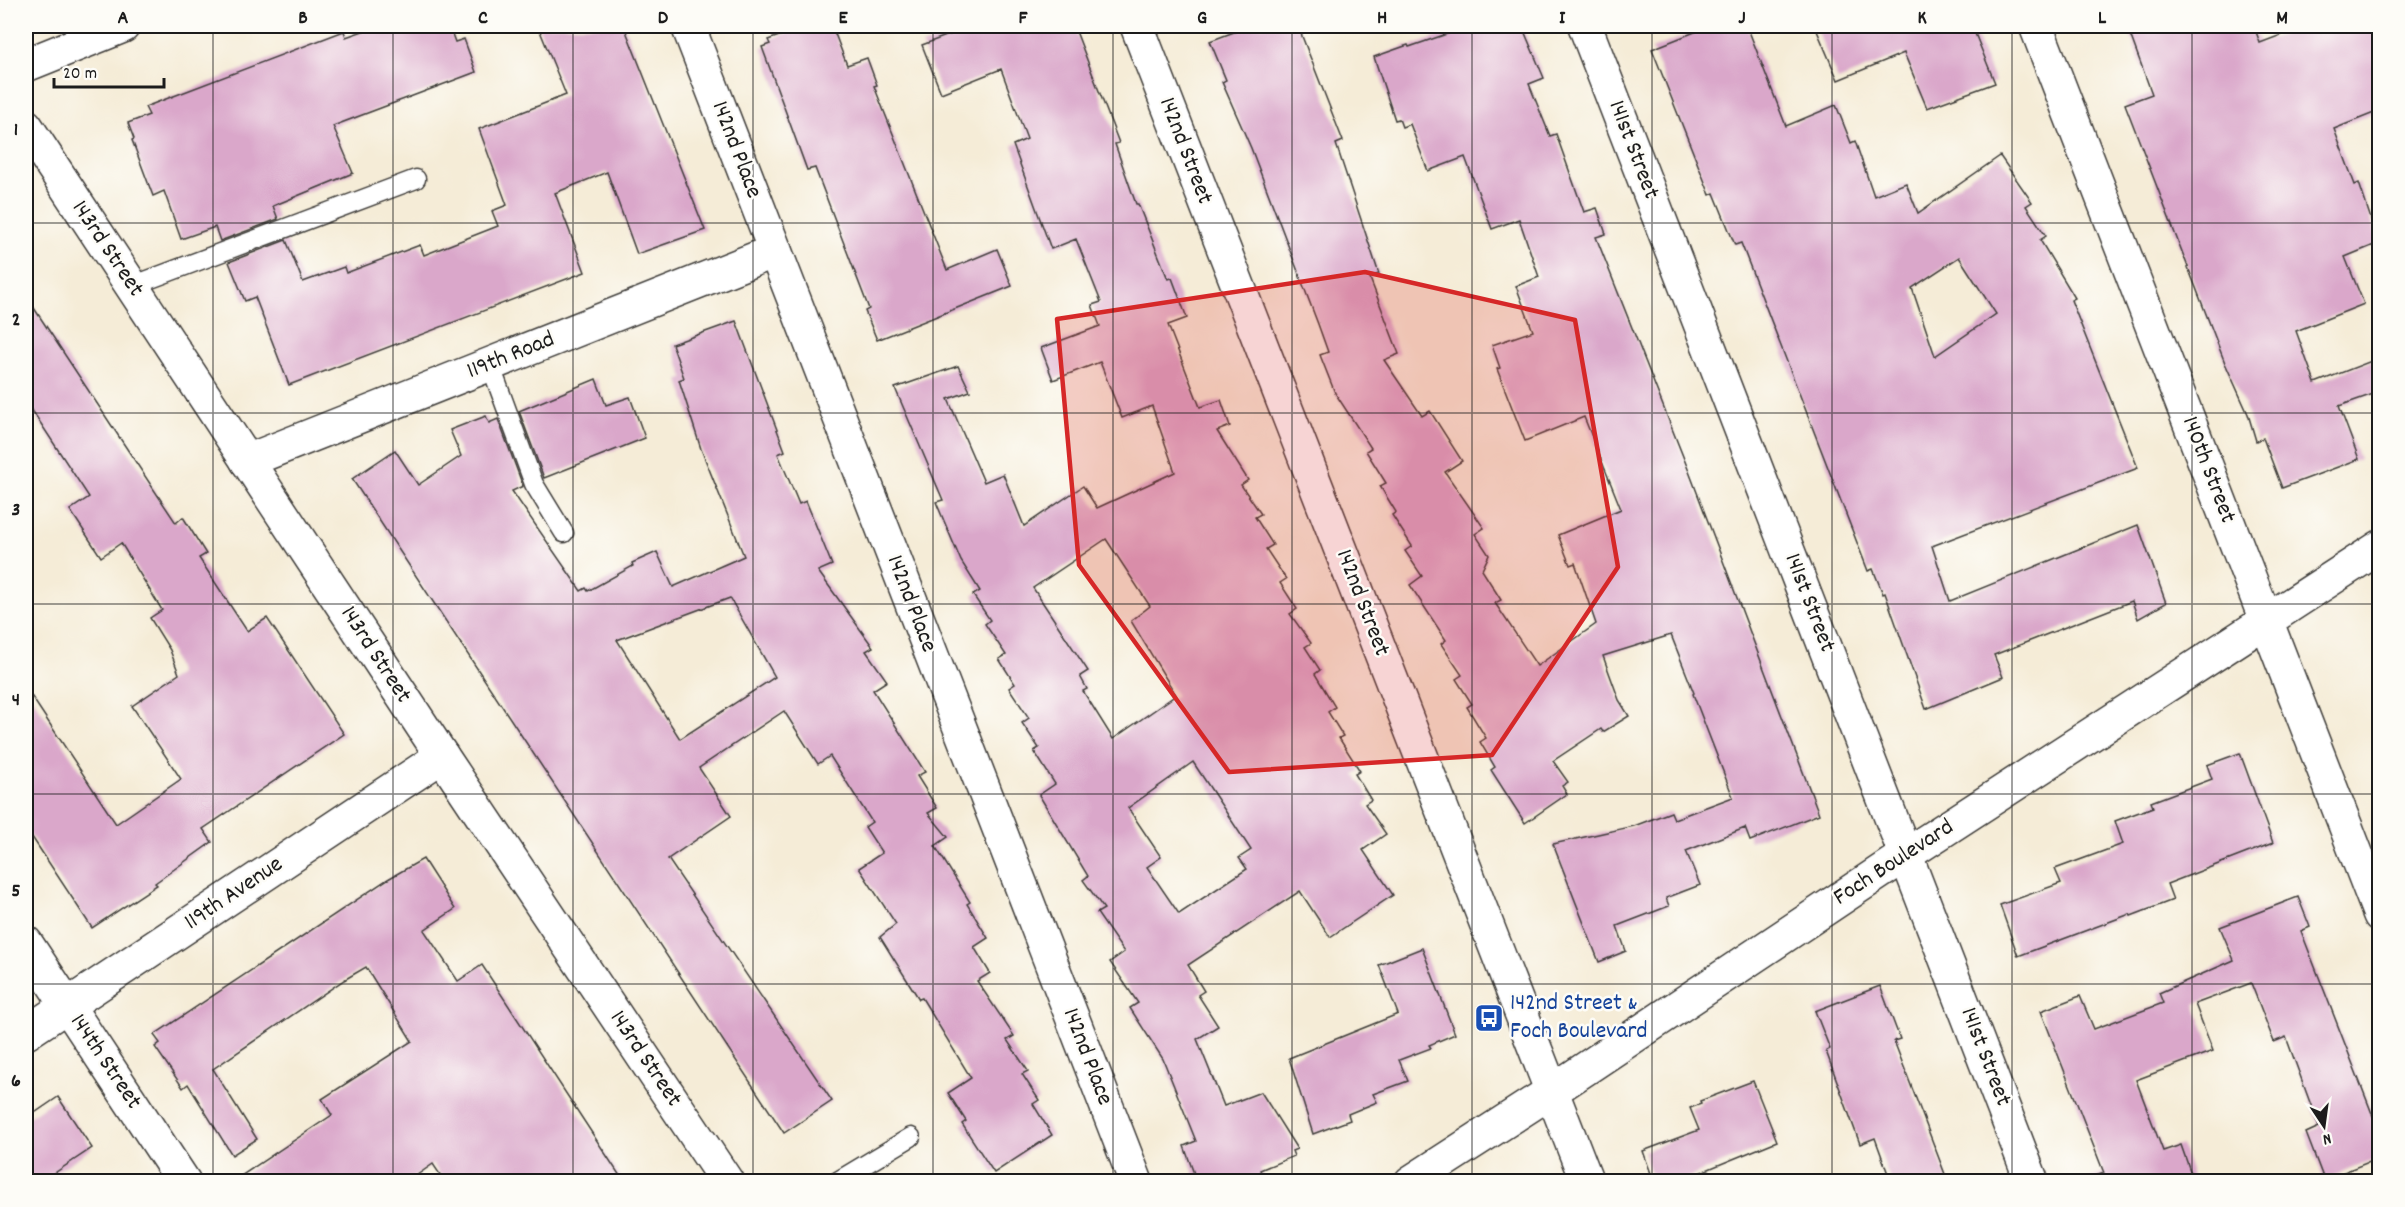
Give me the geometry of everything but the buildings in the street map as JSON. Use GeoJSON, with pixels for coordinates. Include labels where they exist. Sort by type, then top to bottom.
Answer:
{"type":"FeatureCollection","features":[{"type":"Feature","properties":{"kind":"street"},"geometry":{"type":"LineString","coordinates":[[26,65],[123,26]]}},
{"type":"Feature","properties":{"kind":"street","name":"142nd Place"},"geometry":{"type":"LineString","coordinates":[[688,26],[1136,1182]]}},
{"type":"Feature","properties":{"kind":"street","name":"142nd Street"},"geometry":{"type":"LineString","coordinates":[[1137,26],[1587,1182]]}},
{"type":"Feature","properties":{"kind":"street","name":"141st Street"},"geometry":{"type":"LineString","coordinates":[[1585,26],[2032,1182]]}},
{"type":"Feature","properties":{"kind":"street","name":"140th Street"},"geometry":{"type":"LineString","coordinates":[[2036,26],[2379,915]]}},
{"type":"Feature","properties":{"kind":"street","name":"143rd Street"},"geometry":{"type":"LineString","coordinates":[[26,126],[442,756],[727,1182]]}},
{"type":"Feature","properties":{"kind":"street","name":"119th Road"},"geometry":{"type":"LineString","coordinates":[[247,460],[775,251]]}},
{"type":"Feature","properties":{"kind":"street","name":"Foch Boulevard"},"geometry":{"type":"LineString","coordinates":[[1411,1182],[1552,1091],[1907,854],[2379,547]]}},
{"type":"Feature","properties":{"kind":"street","name":"119th Avenue"},"geometry":{"type":"LineString","coordinates":[[26,1033],[442,756]]}},
{"type":"Feature","properties":{"kind":"street","name":"144th Street"},"geometry":{"type":"LineString","coordinates":[[26,943],[184,1182]]}},
{"type":"Feature","properties":{"kind":"lane"},"geometry":{"type":"LineString","coordinates":[[132,286],[416,179]]}},
{"type":"Feature","properties":{"kind":"lane"},"geometry":{"type":"LineString","coordinates":[[490,364],[534,484],[564,533]]}},
{"type":"Feature","properties":{"kind":"lane"},"geometry":{"type":"LineString","coordinates":[[836,1182],[910,1137]]}},
{"type":"Feature","properties":{"kind":"highlighted area"},"geometry":{"type":"Polygon","coordinates":[[[1365,272],[1575,320],[1618,567],[1492,755],[1229,772],[1079,565],[1057,319],[1365,272]]]}},
{"type":"Feature","properties":{"kind":"place","name":"142nd Street & Foch Boulevard"},"geometry":{"type":"Point","coordinates":[1489,1018]}}]}
